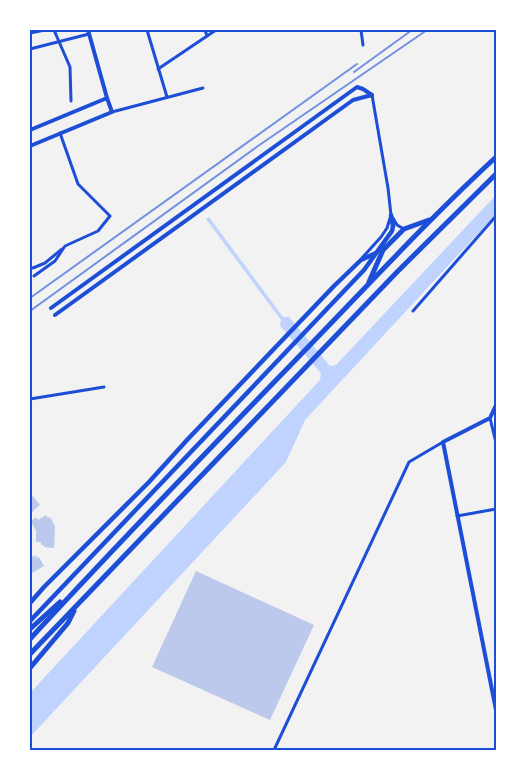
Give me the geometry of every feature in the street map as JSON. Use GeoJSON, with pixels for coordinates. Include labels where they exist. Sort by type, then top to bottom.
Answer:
{"type":"FeatureCollection","features":[{"type":"Feature","properties":{"kind":"highway"},"geometry":{"type":"LineString","coordinates":[[30,640],[81,584],[368,285],[496,157]]}},
{"type":"Feature","properties":{"kind":"highway"},"geometry":{"type":"LineString","coordinates":[[30,654],[398,271],[496,174]]}},
{"type":"Feature","properties":{"kind":"highway"},"geometry":{"type":"LineString","coordinates":[[368,285],[383,250],[404,229],[432,219]]}},
{"type":"Feature","properties":{"kind":"highway"},"geometry":{"type":"LineString","coordinates":[[30,629],[81,584]]}},
{"type":"Feature","properties":{"kind":"highway"},"geometry":{"type":"LineString","coordinates":[[30,668],[68,623],[76,606]]}},
{"type":"Feature","properties":{"kind":"main road"},"geometry":{"type":"LineString","coordinates":[[30,621],[364,270],[392,231],[391,215]]}},
{"type":"Feature","properties":{"kind":"main road"},"geometry":{"type":"LineString","coordinates":[[30,604],[44,587],[149,482],[187,440],[361,260],[383,250]]}},
{"type":"Feature","properties":{"kind":"street"},"geometry":{"type":"LineString","coordinates":[[30,33],[45,30]]}},
{"type":"Feature","properties":{"kind":"street"},"geometry":{"type":"LineString","coordinates":[[54,30],[70,67],[71,101]]}},
{"type":"Feature","properties":{"kind":"street"},"geometry":{"type":"LineString","coordinates":[[147,30],[168,97]]}},
{"type":"Feature","properties":{"kind":"street"},"geometry":{"type":"LineString","coordinates":[[205,30],[207,36]]}},
{"type":"Feature","properties":{"kind":"street"},"geometry":{"type":"LineString","coordinates":[[158,69],[216,30]]}},
{"type":"Feature","properties":{"kind":"street"},"geometry":{"type":"LineString","coordinates":[[361,30],[363,45]]}},
{"type":"Feature","properties":{"kind":"street"},"geometry":{"type":"LineString","coordinates":[[30,49],[58,43],[89,32],[112,112]]}},
{"type":"Feature","properties":{"kind":"street"},"geometry":{"type":"LineString","coordinates":[[51,308],[357,86],[372,95],[391,215],[382,237],[361,260]]}},
{"type":"Feature","properties":{"kind":"street"},"geometry":{"type":"LineString","coordinates":[[30,146],[112,112],[203,88]]}},
{"type":"Feature","properties":{"kind":"street"},"geometry":{"type":"LineString","coordinates":[[55,315],[353,100],[372,95]]}},
{"type":"Feature","properties":{"kind":"street"},"geometry":{"type":"LineString","coordinates":[[30,130],[107,98]]}},
{"type":"Feature","properties":{"kind":"street"},"geometry":{"type":"LineString","coordinates":[[33,268],[45,263],[65,246],[98,230],[110,216],[78,184],[60,133]]}},
{"type":"Feature","properties":{"kind":"street"},"geometry":{"type":"LineString","coordinates":[[391,215],[397,224],[404,229]]}},
{"type":"Feature","properties":{"kind":"street"},"geometry":{"type":"LineString","coordinates":[[413,311],[496,216]]}},
{"type":"Feature","properties":{"kind":"street"},"geometry":{"type":"LineString","coordinates":[[34,276],[55,261],[65,246]]}},
{"type":"Feature","properties":{"kind":"street"},"geometry":{"type":"LineString","coordinates":[[30,399],[104,387]]}},
{"type":"Feature","properties":{"kind":"street"},"geometry":{"type":"LineString","coordinates":[[274,750],[409,462],[490,418],[496,405]]}},
{"type":"Feature","properties":{"kind":"street"},"geometry":{"type":"LineString","coordinates":[[490,418],[496,443]]}},
{"type":"Feature","properties":{"kind":"street"},"geometry":{"type":"LineString","coordinates":[[443,442],[456,516],[494,690],[496,710]]}},
{"type":"Feature","properties":{"kind":"street"},"geometry":{"type":"LineString","coordinates":[[456,516],[496,509]]}},
{"type":"Feature","properties":{"kind":"water"},"geometry":{"type":"Polygon","coordinates":[[[496,195],[496,214],[305,420],[286,462],[30,737],[30,693],[320,380],[321,373],[282,328],[280,325],[281,320],[206,219],[209,217],[283,317],[289,317],[330,366],[336,365],[496,195]]]}},
{"type":"Feature","properties":{"kind":"building"},"geometry":{"type":"Polygon","coordinates":[[[30,493],[40,505],[30,514],[30,493]]]}},
{"type":"Feature","properties":{"kind":"building"},"geometry":{"type":"Polygon","coordinates":[[[46,515],[48,518],[50,517],[55,526],[54,548],[44,547],[44,545],[41,545],[41,542],[36,542],[36,531],[31,521],[36,517],[38,520],[46,515]]]}},
{"type":"Feature","properties":{"kind":"building"},"geometry":{"type":"Polygon","coordinates":[[[30,551],[33,557],[36,555],[37,558],[39,557],[44,566],[30,574],[30,551]]]}},
{"type":"Feature","properties":{"kind":"building"},"geometry":{"type":"Polygon","coordinates":[[[196,571],[314,625],[270,720],[152,667],[196,571]]]}},
{"type":"Feature","properties":{"kind":"railway"},"geometry":{"type":"LineString","coordinates":[[354,72],[412,30]]}},
{"type":"Feature","properties":{"kind":"railway"},"geometry":{"type":"LineString","coordinates":[[30,311],[258,146],[427,30]]}},
{"type":"Feature","properties":{"kind":"railway"},"geometry":{"type":"LineString","coordinates":[[30,298],[357,64]]}}]}
